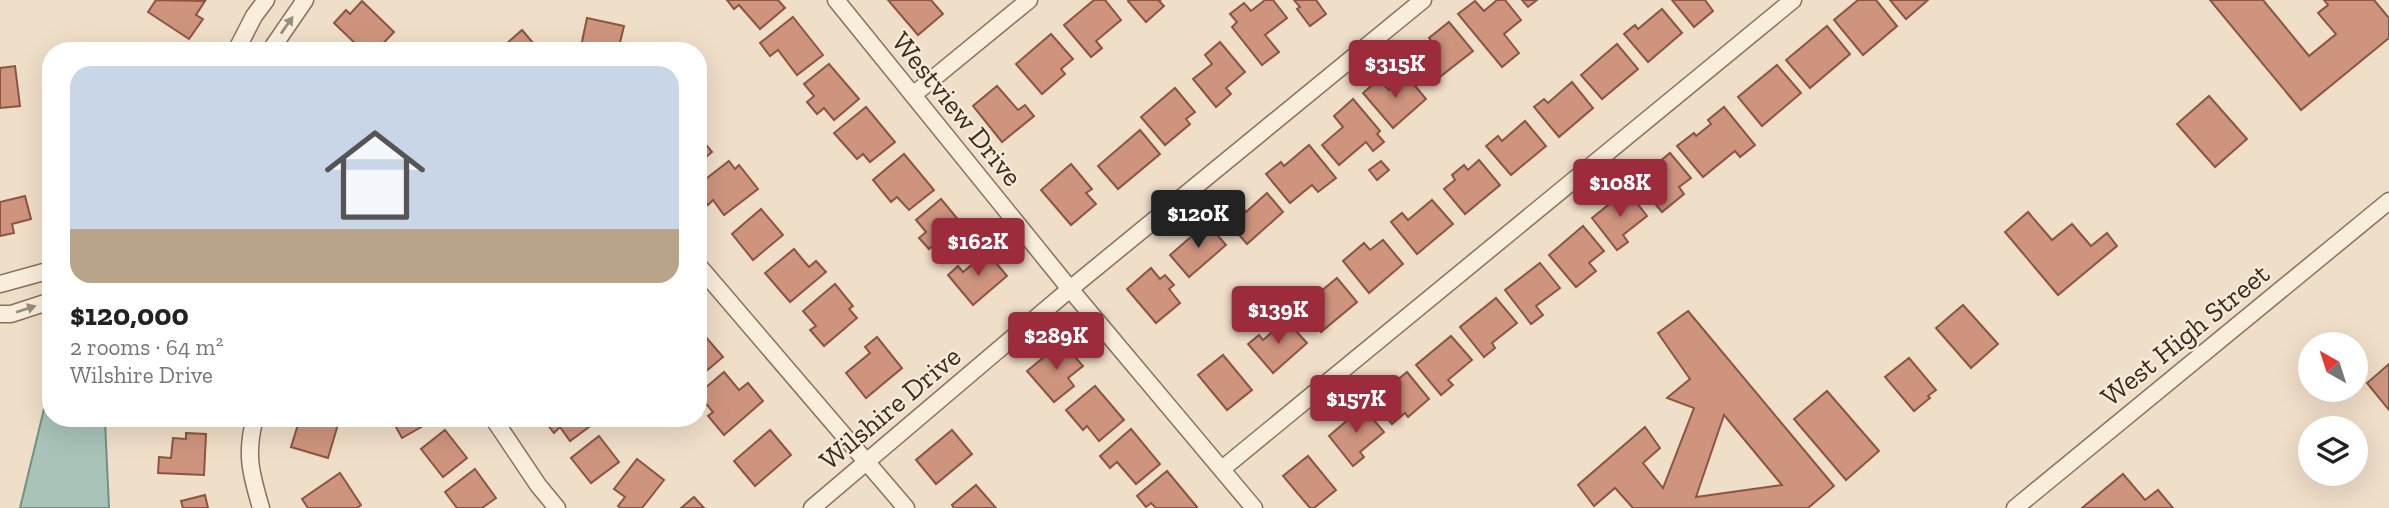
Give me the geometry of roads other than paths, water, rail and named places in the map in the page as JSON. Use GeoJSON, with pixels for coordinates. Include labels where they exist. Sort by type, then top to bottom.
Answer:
{"type":"FeatureCollection","features":[{"type":"Feature","properties":{"kind":"street"},"geometry":{"type":"LineString","coordinates":[[241,42],[266,0]]}},
{"type":"Feature","properties":{"kind":"street"},"geometry":{"type":"LineString","coordinates":[[276,42],[305,0]]}},
{"type":"Feature","properties":{"kind":"street","name":"Westview Drive"},"geometry":{"type":"LineString","coordinates":[[836,0],[1070,289],[1254,508]]}},
{"type":"Feature","properties":{"kind":"street"},"geometry":{"type":"LineString","coordinates":[[913,95],[1029,0]]}},
{"type":"Feature","properties":{"kind":"street","name":"Wilshire Drive"},"geometry":{"type":"LineString","coordinates":[[812,508],[1070,289],[1423,0]]}},
{"type":"Feature","properties":{"kind":"street"},"geometry":{"type":"LineString","coordinates":[[1222,469],[1793,0]]}},
{"type":"Feature","properties":{"kind":"street","name":"West High Street"},"geometry":{"type":"LineString","coordinates":[[2015,508],[2389,201]]}},
{"type":"Feature","properties":{"kind":"street"},"geometry":{"type":"LineString","coordinates":[[0,284],[42,272]]}},
{"type":"Feature","properties":{"kind":"street"},"geometry":{"type":"LineString","coordinates":[[707,275],[906,508]]}},
{"type":"Feature","properties":{"kind":"street"},"geometry":{"type":"LineString","coordinates":[[0,314],[11,314],[42,303]]}},
{"type":"Feature","properties":{"kind":"street"},"geometry":{"type":"LineString","coordinates":[[253,427],[248,444],[251,476],[261,508]]}},
{"type":"Feature","properties":{"kind":"street"},"geometry":{"type":"LineString","coordinates":[[499,427],[556,508]]}}]}
